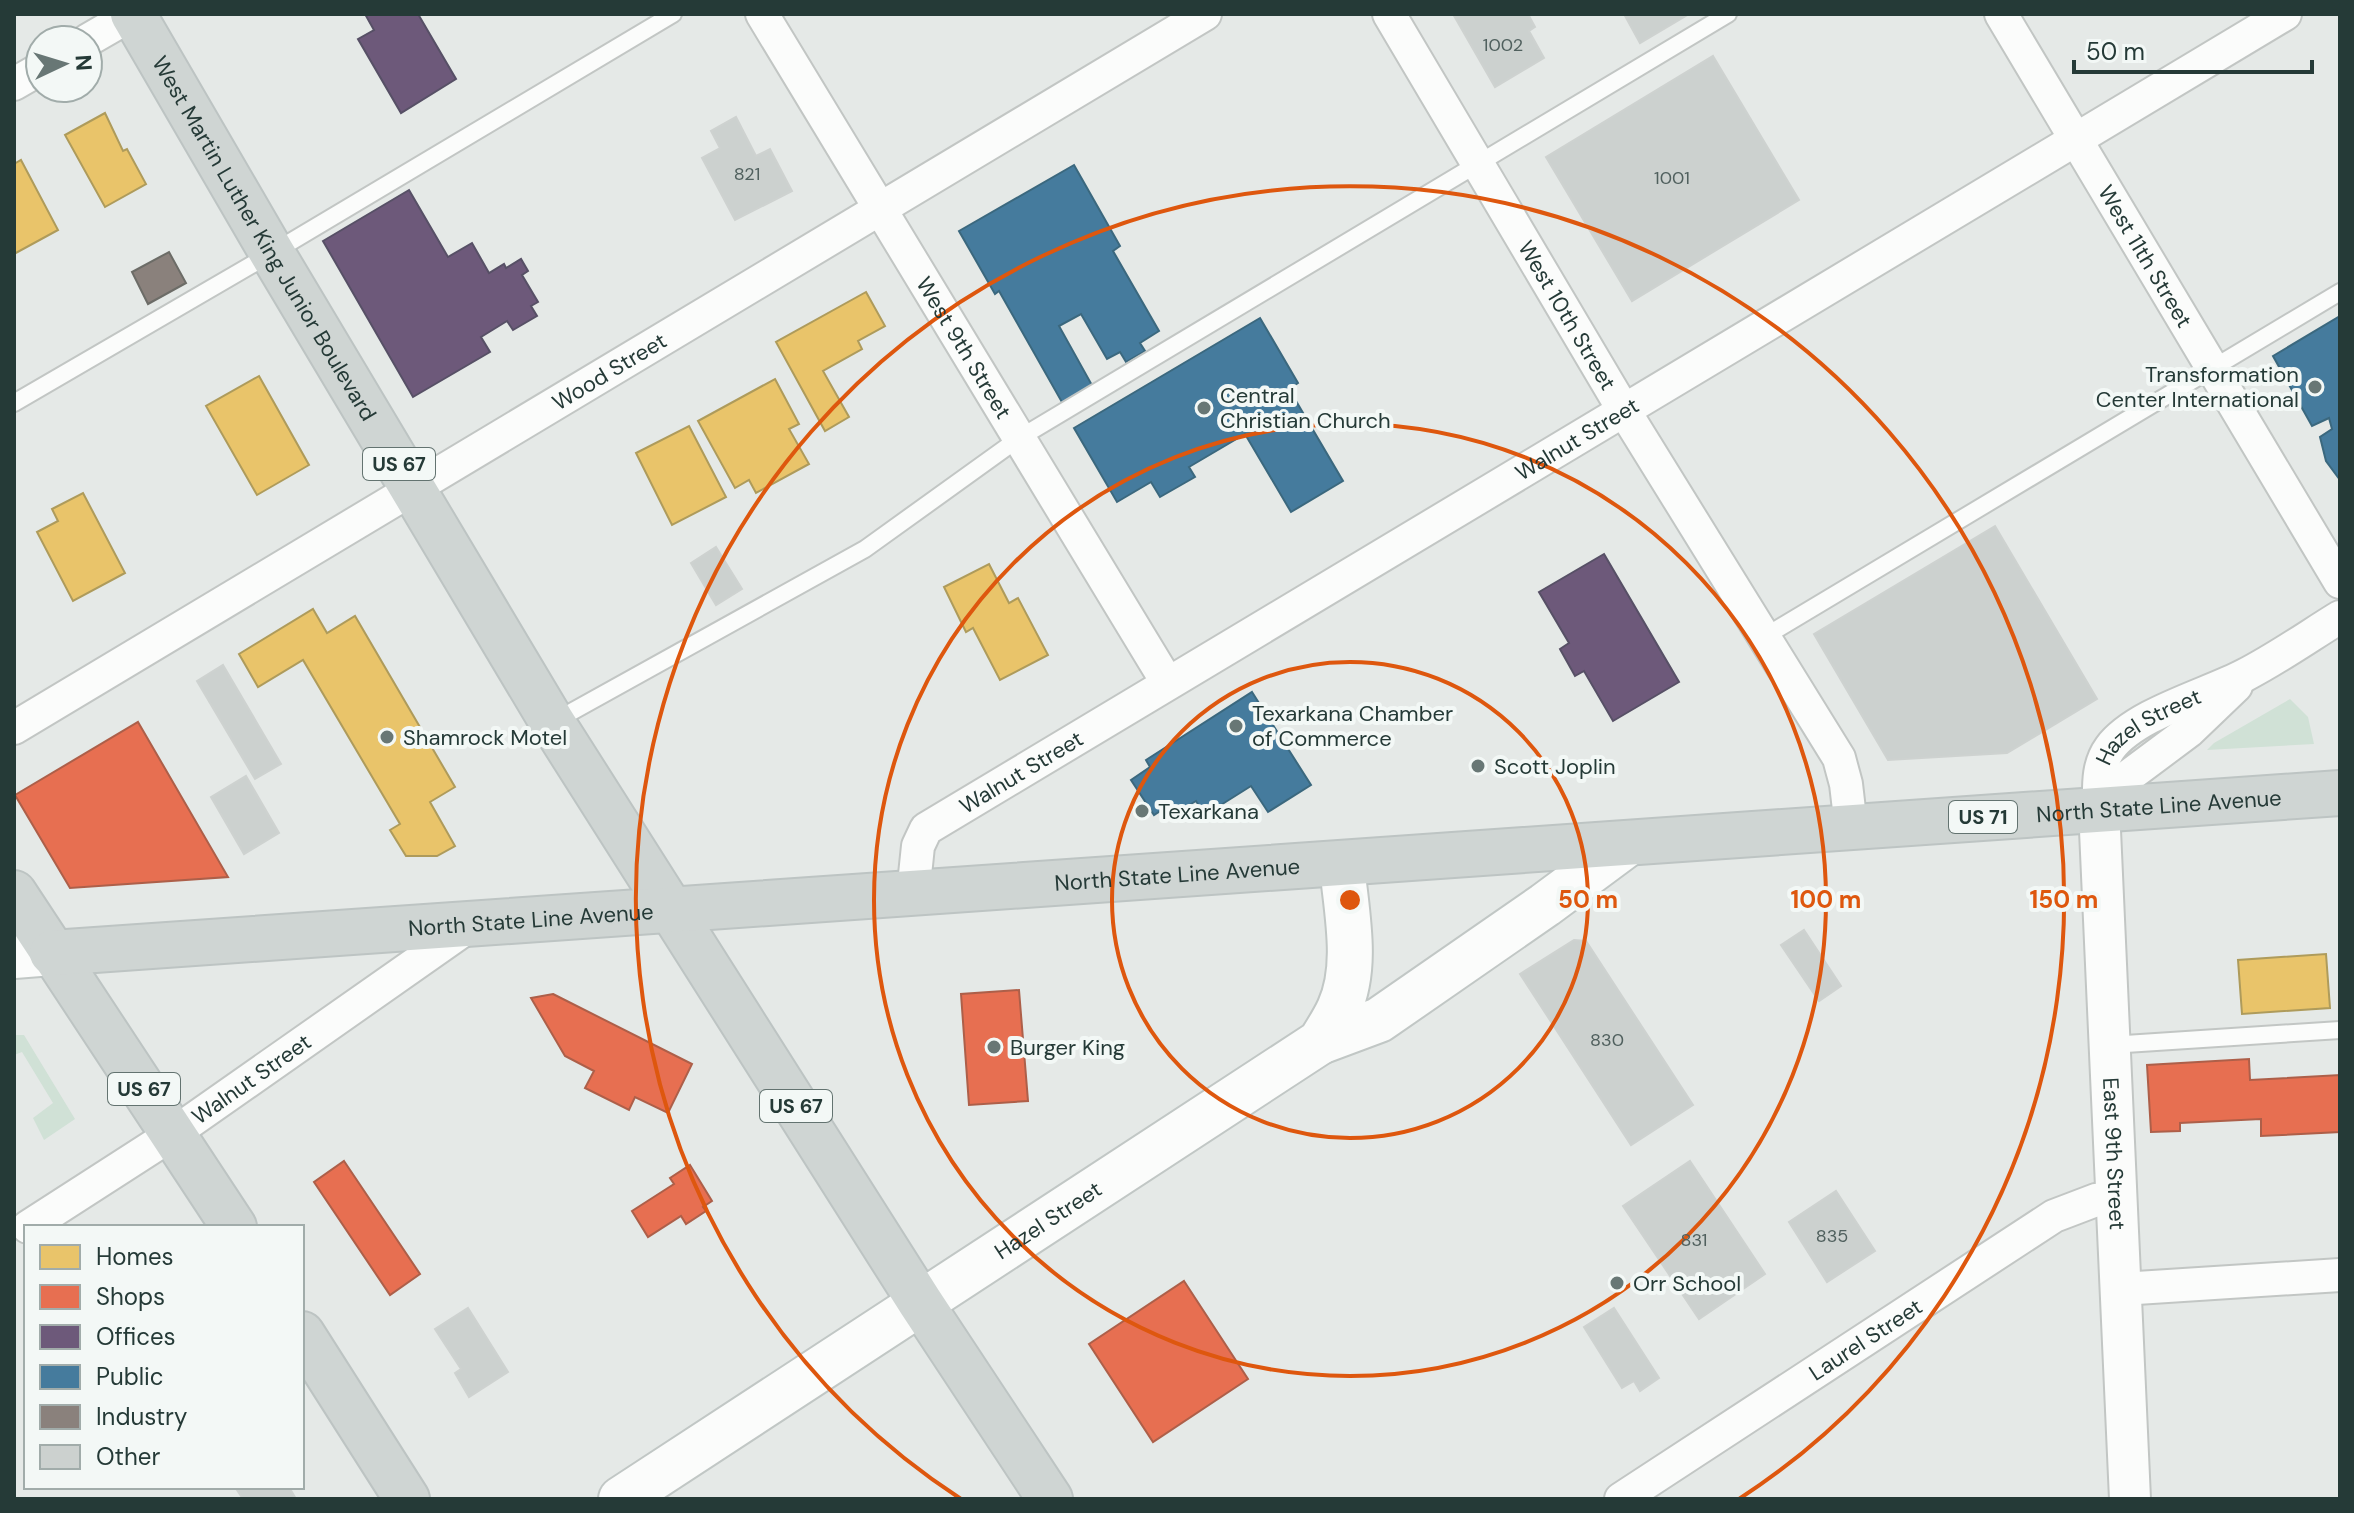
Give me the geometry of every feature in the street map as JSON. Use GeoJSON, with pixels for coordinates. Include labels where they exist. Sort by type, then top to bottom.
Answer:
{"type":"FeatureCollection","features":[{"type":"Feature","properties":{"kind":"main road","name":"West Martin Luther King Junior Boulevard"},"geometry":{"type":"LineString","coordinates":[[133,14],[552,722],[672,911]]}},
{"type":"Feature","properties":{"kind":"main road","name":"North State Line Avenue"},"geometry":{"type":"LineString","coordinates":[[33,954],[2340,793]]}},
{"type":"Feature","properties":{"kind":"main road"},"geometry":{"type":"LineString","coordinates":[[1320,1042],[1379,1020],[1626,845]]}},
{"type":"Feature","properties":{"kind":"main road","name":"Hazel Street"},"geometry":{"type":"LineString","coordinates":[[621,1499],[1320,1042],[1340,1007],[1349,976],[1342,865]]}},
{"type":"Feature","properties":{"kind":"main road","name":"US 67"},"geometry":{"type":"LineString","coordinates":[[14,893],[33,954],[174,1133],[233,1225]]}},
{"type":"Feature","properties":{"kind":"main road","name":"US 67"},"geometry":{"type":"LineString","coordinates":[[672,911],[920,1302],[1050,1499]]}},
{"type":"Feature","properties":{"kind":"main road"},"geometry":{"type":"LineString","coordinates":[[304,1337],[407,1499]]}},
{"type":"Feature","properties":{"kind":"street"},"geometry":{"type":"LineString","coordinates":[[104,31],[133,14]]}},
{"type":"Feature","properties":{"kind":"street","name":"West 9th Street"},"geometry":{"type":"LineString","coordinates":[[762,14],[1167,682]]}},
{"type":"Feature","properties":{"kind":"street","name":"Wood Street"},"geometry":{"type":"LineString","coordinates":[[14,728],[1205,14]]}},
{"type":"Feature","properties":{"kind":"street","name":"West 10th Street"},"geometry":{"type":"LineString","coordinates":[[1389,14],[1623,409],[1839,758],[1846,784],[1851,827]]}},
{"type":"Feature","properties":{"kind":"street","name":"West 11th Street"},"geometry":{"type":"LineString","coordinates":[[2001,14],[2340,582]]}},
{"type":"Feature","properties":{"kind":"street","name":"Walnut Street"},"geometry":{"type":"LineString","coordinates":[[913,894],[918,846],[926,829],[2285,14]]}},
{"type":"Feature","properties":{"kind":"street","name":"Hazel Street"},"geometry":{"type":"LineString","coordinates":[[2099,808],[2100,771],[2112,744],[2136,726],[2246,675],[2340,617]]}},
{"type":"Feature","properties":{"kind":"street","name":"East 9th Street"},"geometry":{"type":"LineString","coordinates":[[2099,808],[2130,1499]]}},
{"type":"Feature","properties":{"kind":"street","name":"Walnut Street"},"geometry":{"type":"LineString","coordinates":[[32,1225],[174,1133],[472,924]]}},
{"type":"Feature","properties":{"kind":"street","name":"Laurel Street"},"geometry":{"type":"LineString","coordinates":[[1621,1499],[2054,1216],[2096,1200],[2117,1198]]}},
{"type":"Feature","properties":{"kind":"street"},"geometry":{"type":"LineString","coordinates":[[2121,1289],[2340,1275]]}},
{"type":"Feature","properties":{"kind":"lane"},"geometry":{"type":"LineString","coordinates":[[14,403],[673,14]]}},
{"type":"Feature","properties":{"kind":"lane"},"geometry":{"type":"LineString","coordinates":[[552,722],[865,549],[1018,439],[1728,14]]}},
{"type":"Feature","properties":{"kind":"lane"},"geometry":{"type":"LineString","coordinates":[[1764,637],[2340,292]]}},
{"type":"Feature","properties":{"kind":"lane"},"geometry":{"type":"LineString","coordinates":[[2110,1045],[2340,1030]]}},
{"type":"Feature","properties":{"kind":"green space"},"geometry":{"type":"Polygon","coordinates":[[[2290,699],[2308,717],[2314,744],[2207,750],[2214,743],[2290,699]]]}},
{"type":"Feature","properties":{"kind":"green space"},"geometry":{"type":"Polygon","coordinates":[[[14,1035],[24,1035],[75,1119],[44,1140],[33,1118],[53,1103],[22,1052],[14,1055],[14,1035]]]}},
{"type":"Feature","properties":{"kind":"building: Homes"},"geometry":{"type":"Polygon","coordinates":[[[105,113],[123,151],[127,149],[146,184],[105,207],[65,135],[105,113]]]}},
{"type":"Feature","properties":{"kind":"building: Homes"},"geometry":{"type":"Polygon","coordinates":[[[21,160],[58,230],[14,254],[14,164],[21,160]]]}},
{"type":"Feature","properties":{"kind":"building: Homes"},"geometry":{"type":"Polygon","coordinates":[[[866,292],[885,326],[858,341],[862,349],[823,371],[849,417],[825,431],[776,342],[866,292]]]}},
{"type":"Feature","properties":{"kind":"building: Homes"},"geometry":{"type":"Polygon","coordinates":[[[259,376],[309,465],[257,495],[206,406],[259,376]]]}},
{"type":"Feature","properties":{"kind":"building: Homes"},"geometry":{"type":"Polygon","coordinates":[[[775,379],[799,424],[789,429],[809,464],[756,493],[749,480],[735,488],[698,421],[775,379]]]}},
{"type":"Feature","properties":{"kind":"building: Homes"},"geometry":{"type":"Polygon","coordinates":[[[689,426],[726,497],[672,525],[636,453],[689,426]]]}},
{"type":"Feature","properties":{"kind":"building: Homes"},"geometry":{"type":"Polygon","coordinates":[[[83,493],[125,573],[73,601],[37,532],[58,521],[52,509],[83,493]]]}},
{"type":"Feature","properties":{"kind":"building: Homes"},"geometry":{"type":"Polygon","coordinates":[[[989,564],[1009,603],[1018,598],[1048,655],[1000,680],[973,628],[966,632],[944,587],[989,564]]]}},
{"type":"Feature","properties":{"kind":"building: Homes","name":"Shamrock Motel"},"geometry":{"type":"Polygon","coordinates":[[[313,609],[327,633],[355,616],[455,787],[430,802],[455,846],[437,856],[406,856],[390,830],[400,824],[303,660],[258,687],[239,654],[313,609]]]}},
{"type":"Feature","properties":{"kind":"building: Homes"},"geometry":{"type":"Polygon","coordinates":[[[2326,954],[2330,1008],[2242,1014],[2238,960],[2326,954]]]}},
{"type":"Feature","properties":{"kind":"building: Shops"},"geometry":{"type":"Polygon","coordinates":[[[138,722],[228,877],[70,888],[15,795],[138,722]]]}},
{"type":"Feature","properties":{"kind":"building: Shops","name":"Burger King"},"geometry":{"type":"Polygon","coordinates":[[[1019,990],[1028,1101],[969,1105],[961,994],[1019,990]]]}},
{"type":"Feature","properties":{"kind":"building: Shops"},"geometry":{"type":"Polygon","coordinates":[[[553,994],[692,1064],[668,1113],[635,1097],[629,1110],[585,1088],[594,1071],[565,1056],[531,998],[553,994]]]}},
{"type":"Feature","properties":{"kind":"building: Shops"},"geometry":{"type":"Polygon","coordinates":[[[2249,1059],[2250,1080],[2340,1075],[2340,1132],[2261,1136],[2261,1119],[2180,1123],[2180,1131],[2151,1132],[2147,1065],[2249,1059]]]}},
{"type":"Feature","properties":{"kind":"building: Shops"},"geometry":{"type":"Polygon","coordinates":[[[344,1161],[420,1274],[390,1295],[314,1182],[344,1161]]]}},
{"type":"Feature","properties":{"kind":"building: Shops"},"geometry":{"type":"Polygon","coordinates":[[[690,1165],[712,1201],[703,1207],[706,1211],[686,1224],[681,1216],[648,1237],[632,1211],[674,1184],[670,1178],[690,1165]]]}},
{"type":"Feature","properties":{"kind":"building: Shops"},"geometry":{"type":"Polygon","coordinates":[[[1184,1281],[1248,1379],[1153,1442],[1089,1344],[1184,1281]]]}},
{"type":"Feature","properties":{"kind":"building: Offices"},"geometry":{"type":"Polygon","coordinates":[[[365,14],[418,14],[456,79],[401,113],[358,39],[374,30],[365,14]]]}},
{"type":"Feature","properties":{"kind":"building: Offices"},"geometry":{"type":"Polygon","coordinates":[[[409,190],[448,257],[472,243],[489,273],[521,259],[528,271],[522,275],[538,302],[531,306],[537,316],[513,330],[507,321],[481,337],[490,352],[413,397],[323,241],[409,190]]]}},
{"type":"Feature","properties":{"kind":"building: Offices"},"geometry":{"type":"Polygon","coordinates":[[[1604,554],[1679,682],[1613,721],[1584,671],[1575,676],[1560,649],[1569,643],[1539,592],[1604,554]]]}},
{"type":"Feature","properties":{"kind":"building: Public"},"geometry":{"type":"Polygon","coordinates":[[[1074,165],[1120,246],[1113,251],[1159,331],[1140,343],[1145,351],[1126,362],[1120,352],[1107,359],[1081,314],[1059,326],[1093,387],[1063,404],[999,291],[995,294],[959,231],[1074,165]]]}},
{"type":"Feature","properties":{"kind":"building: Public","name":"Transformation Center International"},"geometry":{"type":"Polygon","coordinates":[[[2340,316],[2340,480],[2326,461],[2320,437],[2332,429],[2329,418],[2312,426],[2273,356],[2340,316]]]}},
{"type":"Feature","properties":{"kind":"building: Public","name":"Central Christian Church"},"geometry":{"type":"Polygon","coordinates":[[[1260,318],[1298,383],[1289,389],[1343,481],[1291,512],[1245,434],[1189,467],[1195,477],[1160,497],[1151,482],[1117,502],[1074,428],[1260,318]]]}},
{"type":"Feature","properties":{"kind":"building: Public","name":"Texarkana Chamber of Commerce"},"geometry":{"type":"Polygon","coordinates":[[[1252,692],[1311,785],[1268,812],[1251,786],[1205,815],[1196,801],[1176,813],[1171,804],[1154,815],[1131,780],[1150,767],[1146,760],[1252,692]]]}},
{"type":"Feature","properties":{"kind":"building: Industry"},"geometry":{"type":"Polygon","coordinates":[[[169,252],[186,283],[148,304],[132,272],[169,252]]]}},
{"type":"Feature","properties":{"kind":"building: Other"},"geometry":{"type":"Polygon","coordinates":[[[1453,14],[1528,14],[1535,27],[1529,31],[1544,58],[1495,87],[1453,14]]]}},
{"type":"Feature","properties":{"kind":"building: Other"},"geometry":{"type":"Polygon","coordinates":[[[1624,14],[1689,14],[1640,43],[1624,14]]]}},
{"type":"Feature","properties":{"kind":"building: Other"},"geometry":{"type":"Polygon","coordinates":[[[1713,56],[1799,200],[1632,301],[1546,157],[1713,56]]]}},
{"type":"Feature","properties":{"kind":"building: Other"},"geometry":{"type":"Polygon","coordinates":[[[736,117],[756,156],[770,149],[792,191],[735,220],[702,158],[720,148],[711,131],[736,117]]]}},
{"type":"Feature","properties":{"kind":"building: Other"},"geometry":{"type":"Polygon","coordinates":[[[1995,526],[2097,699],[2007,753],[1888,760],[1814,634],[1995,526]]]}},
{"type":"Feature","properties":{"kind":"building: Other"},"geometry":{"type":"Polygon","coordinates":[[[716,547],[742,589],[716,605],[691,563],[716,547]]]}},
{"type":"Feature","properties":{"kind":"building: Other"},"geometry":{"type":"Polygon","coordinates":[[[223,665],[281,764],[255,779],[197,681],[223,665]]]}},
{"type":"Feature","properties":{"kind":"building: Other"},"geometry":{"type":"Polygon","coordinates":[[[246,776],[279,833],[244,854],[211,797],[246,776]]]}},
{"type":"Feature","properties":{"kind":"building: Other"},"geometry":{"type":"Polygon","coordinates":[[[1804,930],[1841,986],[1819,1001],[1781,945],[1804,930]]]}},
{"type":"Feature","properties":{"kind":"building: Other"},"geometry":{"type":"Polygon","coordinates":[[[1574,940],[1586,941],[1693,1105],[1631,1145],[1520,974],[1574,940]]]}},
{"type":"Feature","properties":{"kind":"building: Other"},"geometry":{"type":"Polygon","coordinates":[[[1690,1161],[1765,1274],[1699,1319],[1623,1206],[1690,1161]]]}},
{"type":"Feature","properties":{"kind":"building: Other"},"geometry":{"type":"Polygon","coordinates":[[[1836,1191],[1875,1251],[1827,1282],[1789,1222],[1836,1191]]]}},
{"type":"Feature","properties":{"kind":"building: Other"},"geometry":{"type":"Polygon","coordinates":[[[468,1308],[508,1372],[469,1397],[455,1373],[461,1369],[435,1329],[468,1308]]]}},
{"type":"Feature","properties":{"kind":"building: Other"},"geometry":{"type":"Polygon","coordinates":[[[1614,1308],[1659,1378],[1640,1391],[1634,1381],[1622,1388],[1584,1327],[1614,1308]]]}},
{"type":"Feature","properties":{"kind":"building: Other"},"geometry":{"type":"Polygon","coordinates":[[[236,1489],[290,1489],[296,1499],[243,1499],[236,1489]]]}},
{"type":"Feature","properties":{"kind":"place","name":"Transformation Center International"},"geometry":{"type":"Point","coordinates":[2315,387]}},
{"type":"Feature","properties":{"kind":"place","name":"Central Christian Church"},"geometry":{"type":"Point","coordinates":[1204,408]}},
{"type":"Feature","properties":{"kind":"place","name":"Texarkana Chamber of Commerce"},"geometry":{"type":"Point","coordinates":[1236,726]}},
{"type":"Feature","properties":{"kind":"place","name":"Shamrock Motel"},"geometry":{"type":"Point","coordinates":[387,737]}},
{"type":"Feature","properties":{"kind":"place","name":"Scott Joplin"},"geometry":{"type":"Point","coordinates":[1478,766]}},
{"type":"Feature","properties":{"kind":"place","name":"Texarkana"},"geometry":{"type":"Point","coordinates":[1142,811]}},
{"type":"Feature","properties":{"kind":"place","name":"Burger King"},"geometry":{"type":"Point","coordinates":[994,1047]}},
{"type":"Feature","properties":{"kind":"place","name":"Orr School"},"geometry":{"type":"Point","coordinates":[1617,1283]}}]}
